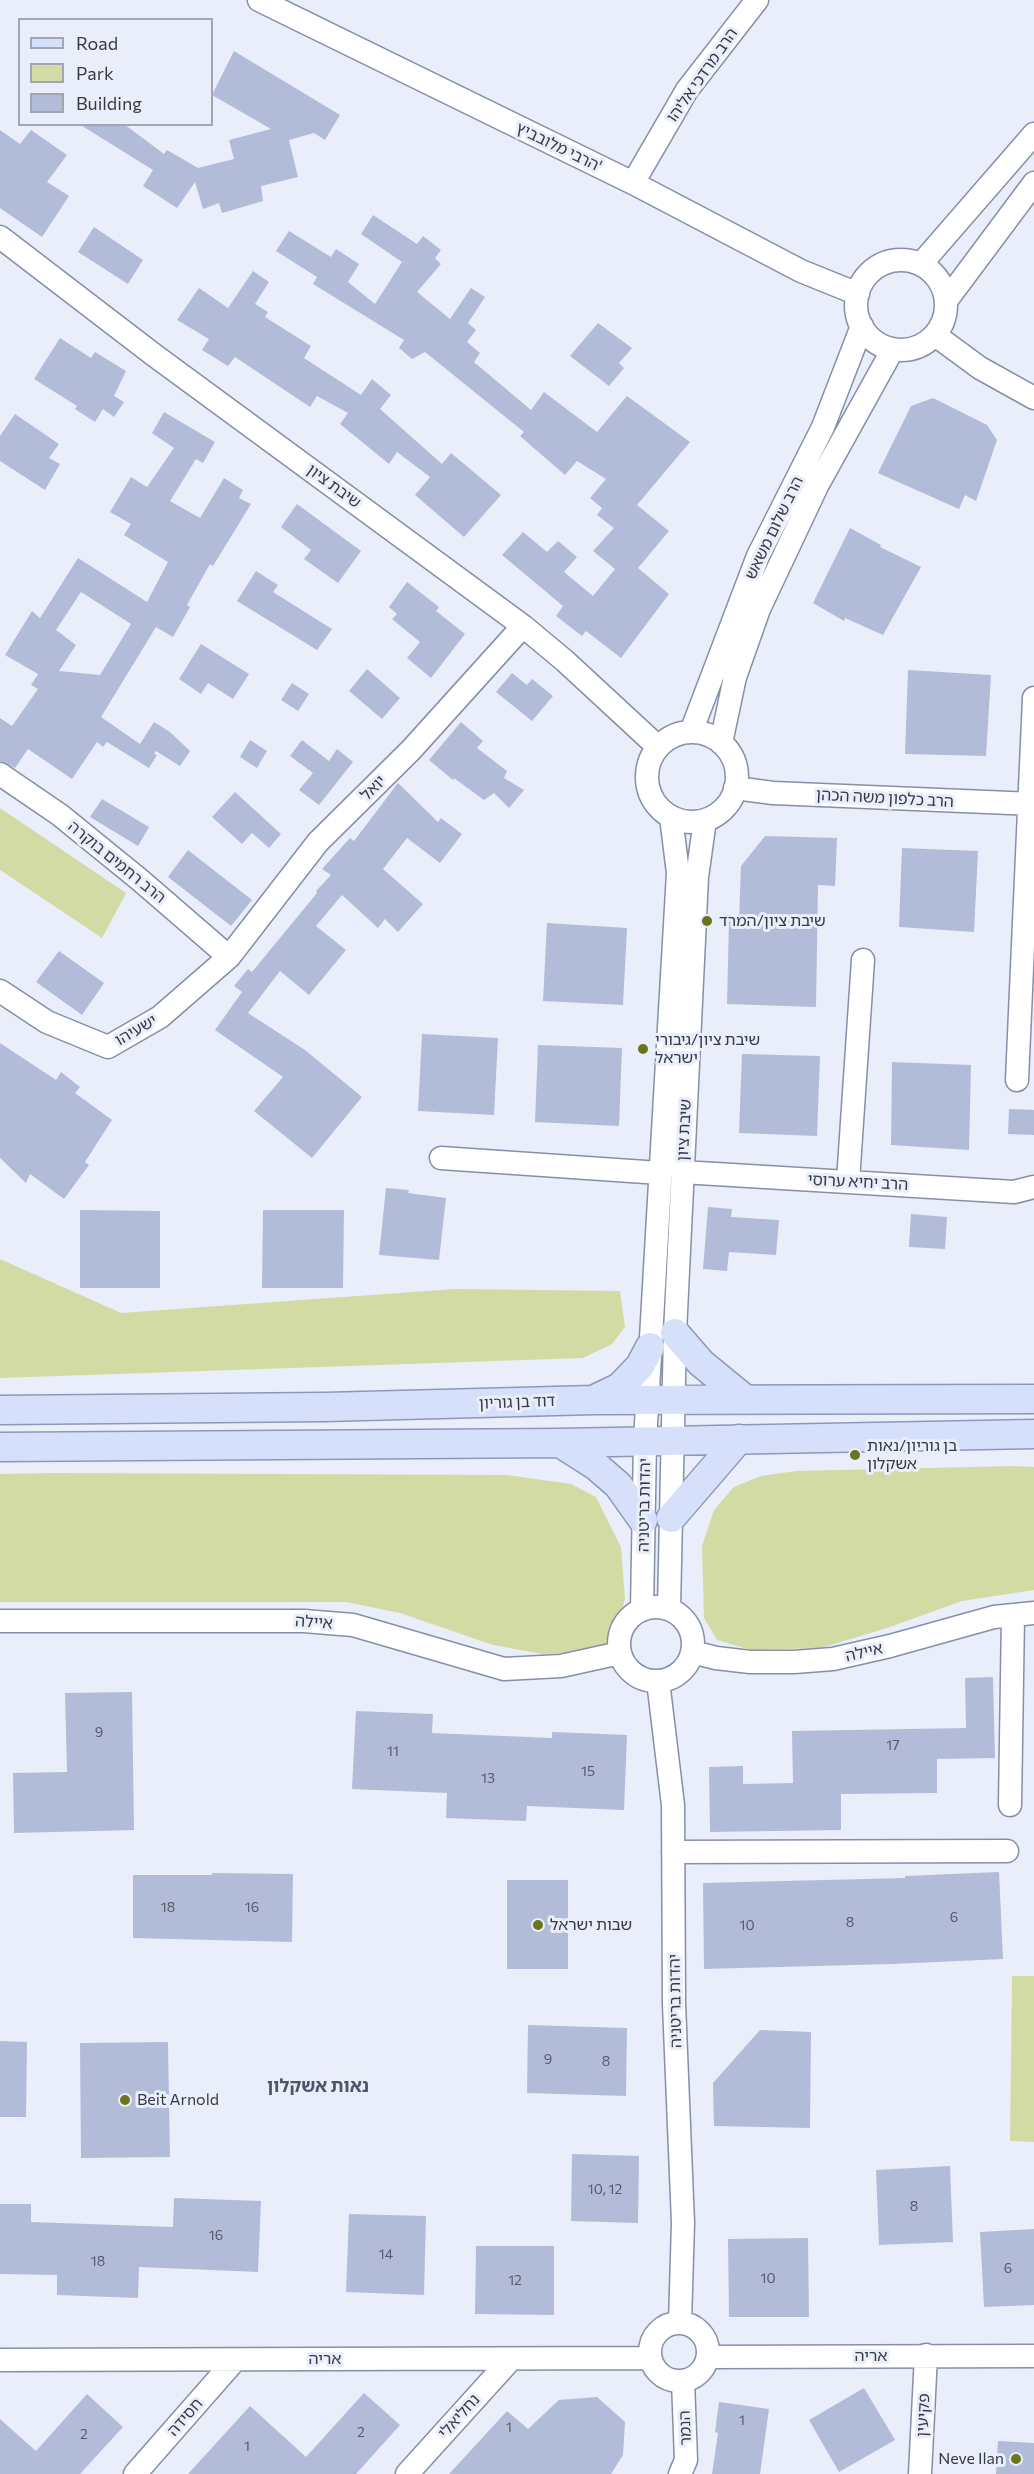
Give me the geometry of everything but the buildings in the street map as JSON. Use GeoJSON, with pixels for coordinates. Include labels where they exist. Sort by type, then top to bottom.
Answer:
{"type":"FeatureCollection","features":[{"type":"Feature","properties":{"kind":"main road"},"geometry":{"type":"LineString","coordinates":[[594,1400],[620,1387],[662,1340],[702,1363],[745,1399]]}},
{"type":"Feature","properties":{"kind":"main road","name":"דוד בן גוריון"},"geometry":{"type":"LineString","coordinates":[[0,1410],[325,1407],[660,1399],[1034,1398]]}},
{"type":"Feature","properties":{"kind":"main road"},"geometry":{"type":"LineString","coordinates":[[0,1447],[560,1443],[1034,1434]]}},
{"type":"Feature","properties":{"kind":"main road"},"geometry":{"type":"LineString","coordinates":[[560,1443],[596,1466],[657,1519],[740,1439]]}},
{"type":"Feature","properties":{"kind":"street","name":"הרבי מלובביץ'"},"geometry":{"type":"LineString","coordinates":[[259,0],[633,183],[783,262],[858,294]]}},
{"type":"Feature","properties":{"kind":"street","name":"הרב מרדכי אליהו"},"geometry":{"type":"LineString","coordinates":[[633,183],[687,90],[757,0]]}},
{"type":"Feature","properties":{"kind":"street"},"geometry":{"type":"LineString","coordinates":[[921,264],[1034,134]]}},
{"type":"Feature","properties":{"kind":"street"},"geometry":{"type":"LineString","coordinates":[[946,301],[1034,183]]}},
{"type":"Feature","properties":{"kind":"street","name":"שיבת ציון"},"geometry":{"type":"LineString","coordinates":[[0,237],[154,355],[523,626],[565,661],[658,747]]}},
{"type":"Feature","properties":{"kind":"street"},"geometry":{"type":"LineString","coordinates":[[904,260],[921,264],[935,275],[944,288],[947,308],[943,324],[935,335],[916,348],[882,347],[867,336],[858,320],[856,303],[860,286],[871,272],[887,262],[904,260]]}},
{"type":"Feature","properties":{"kind":"street","name":"הרב שלום משאש"},"geometry":{"type":"LineString","coordinates":[[691,732],[758,556],[823,427],[862,326]]}},
{"type":"Feature","properties":{"kind":"street"},"geometry":{"type":"LineString","coordinates":[[935,335],[980,368],[1034,398]]}},
{"type":"Feature","properties":{"kind":"street","name":"הרב שלום משאש"},"geometry":{"type":"LineString","coordinates":[[722,743],[735,677],[759,609],[817,486],[893,349]]}},
{"type":"Feature","properties":{"kind":"street","name":"יואל"},"geometry":{"type":"LineString","coordinates":[[229,957],[318,842],[411,750],[523,626]]}},
{"type":"Feature","properties":{"kind":"street"},"geometry":{"type":"LineString","coordinates":[[1017,1080],[1032,804],[1034,698]]}},
{"type":"Feature","properties":{"kind":"street"},"geometry":{"type":"LineString","coordinates":[[691,732],[708,735],[722,743],[728,750],[736,768],[732,797],[721,811],[705,820],[688,821],[672,817],[654,801],[647,780],[652,757],[658,747],[673,736],[691,732]]}},
{"type":"Feature","properties":{"kind":"street","name":"הרב רחמים בוקרה"},"geometry":{"type":"LineString","coordinates":[[0,774],[60,815],[229,957]]}},
{"type":"Feature","properties":{"kind":"street","name":"הרב כלפון משה הכהן"},"geometry":{"type":"LineString","coordinates":[[735,788],[773,793],[1032,804]]}},
{"type":"Feature","properties":{"kind":"street","name":"שיבת ציון"},"geometry":{"type":"LineString","coordinates":[[660,1399],[662,1340],[660,1173],[678,873],[672,817]]}},
{"type":"Feature","properties":{"kind":"street","name":"שיבת ציון"},"geometry":{"type":"LineString","coordinates":[[662,1340],[682,1172],[697,877],[705,820]]}},
{"type":"Feature","properties":{"kind":"street","name":"ישעיהו"},"geometry":{"type":"LineString","coordinates":[[0,990],[47,1022],[108,1047],[160,1017],[229,957]]}},
{"type":"Feature","properties":{"kind":"street"},"geometry":{"type":"LineString","coordinates":[[848,1181],[862,960]]}},
{"type":"Feature","properties":{"kind":"street"},"geometry":{"type":"LineString","coordinates":[[441,1158],[660,1173]]}},
{"type":"Feature","properties":{"kind":"street","name":"הרב יחיא ערוסי"},"geometry":{"type":"LineString","coordinates":[[682,1172],[1014,1192],[1034,1187]]}},
{"type":"Feature","properties":{"kind":"street","name":"יהדות בריטניה"},"geometry":{"type":"LineString","coordinates":[[642,1610],[657,1519],[660,1399]]}},
{"type":"Feature","properties":{"kind":"street","name":"יהדות בריטניה"},"geometry":{"type":"LineString","coordinates":[[657,1519],[669,1610]]}},
{"type":"Feature","properties":{"kind":"street"},"geometry":{"type":"LineString","coordinates":[[658,1607],[669,1610],[681,1616],[689,1626],[693,1638],[692,1652],[681,1671],[670,1678],[658,1681],[647,1680],[628,1668],[620,1653],[620,1636],[623,1626],[629,1618],[642,1610],[658,1607]]}},
{"type":"Feature","properties":{"kind":"street"},"geometry":{"type":"LineString","coordinates":[[1010,1805],[1023,1614]]}},
{"type":"Feature","properties":{"kind":"street","name":"איילה"},"geometry":{"type":"LineString","coordinates":[[692,1652],[716,1658],[750,1662],[833,1659],[890,1646],[994,1617],[1023,1614]]}},
{"type":"Feature","properties":{"kind":"street","name":"איילה"},"geometry":{"type":"LineString","coordinates":[[0,1622],[304,1621],[353,1625],[504,1669],[561,1666],[620,1653]]}},
{"type":"Feature","properties":{"kind":"street","name":"יהדות בריטניה"},"geometry":{"type":"LineString","coordinates":[[658,1681],[673,1805],[674,2004],[683,2223],[680,2323]]}},
{"type":"Feature","properties":{"kind":"street"},"geometry":{"type":"LineString","coordinates":[[673,1852],[1007,1851]]}},
{"type":"Feature","properties":{"kind":"street"},"geometry":{"type":"LineString","coordinates":[[671,2323],[680,2323],[699,2330],[708,2347],[708,2357],[700,2373],[683,2381],[674,2382],[658,2374],[650,2358],[649,2349],[656,2333],[671,2323]]}},
{"type":"Feature","properties":{"kind":"street","name":"פקיעין"},"geometry":{"type":"LineString","coordinates":[[920,2474],[926,2355]]}},
{"type":"Feature","properties":{"kind":"street","name":"אריה"},"geometry":{"type":"LineString","coordinates":[[708,2357],[1034,2356]]}},
{"type":"Feature","properties":{"kind":"street","name":"אריה"},"geometry":{"type":"LineString","coordinates":[[0,2360],[650,2358]]}},
{"type":"Feature","properties":{"kind":"street","name":"נחליאלי"},"geometry":{"type":"LineString","coordinates":[[407,2474],[511,2359]]}},
{"type":"Feature","properties":{"kind":"street","name":"חסידה"},"geometry":{"type":"LineString","coordinates":[[135,2474],[235,2360]]}},
{"type":"Feature","properties":{"kind":"street","name":"הנמר"},"geometry":{"type":"LineString","coordinates":[[680,2474],[686,2460],[683,2381]]}},
{"type":"Feature","properties":{"kind":"green space"},"geometry":{"type":"Polygon","coordinates":[[[0,808],[126,893],[102,938],[0,870],[0,808]]]}},
{"type":"Feature","properties":{"kind":"green space"},"geometry":{"type":"Polygon","coordinates":[[[0,1259],[121,1313],[455,1289],[620,1291],[625,1327],[612,1344],[583,1358],[0,1378],[0,1259]]]}},
{"type":"Feature","properties":{"kind":"green space"},"geometry":{"type":"Polygon","coordinates":[[[1034,1467],[1034,1590],[962,1601],[887,1628],[821,1648],[751,1650],[717,1640],[704,1618],[702,1546],[714,1510],[734,1487],[761,1476],[796,1471],[1034,1467]]]}},
{"type":"Feature","properties":{"kind":"green space"},"geometry":{"type":"Polygon","coordinates":[[[0,1474],[507,1475],[571,1484],[596,1497],[621,1547],[625,1599],[613,1642],[583,1653],[542,1654],[493,1645],[400,1613],[346,1602],[0,1602],[0,1474]]]}},
{"type":"Feature","properties":{"kind":"green space"},"geometry":{"type":"Polygon","coordinates":[[[1012,1976],[1034,1976],[1034,2142],[1010,2141],[1012,1976]]]}},
{"type":"Feature","properties":{"kind":"place","name":"שיבת ציון/המרד"},"geometry":{"type":"Point","coordinates":[707,921]}},
{"type":"Feature","properties":{"kind":"place","name":"שיבת ציון/גיבורי ישראל"},"geometry":{"type":"Point","coordinates":[643,1049]}},
{"type":"Feature","properties":{"kind":"place","name":"בן גוריון/נאות אשקלון"},"geometry":{"type":"Point","coordinates":[855,1455]}},
{"type":"Feature","properties":{"kind":"place","name":"שבות ישראל"},"geometry":{"type":"Point","coordinates":[538,1925]}},
{"type":"Feature","properties":{"kind":"place","name":"Beit Arnold"},"geometry":{"type":"Point","coordinates":[125,2100]}},
{"type":"Feature","properties":{"kind":"place","name":"Neve Ilan"},"geometry":{"type":"Point","coordinates":[1016,2459]}},
{"type":"Feature","properties":{"kind":"district","name":"נאות אשקלון"},"geometry":{"type":"Point","coordinates":[318,2086]}}]}
